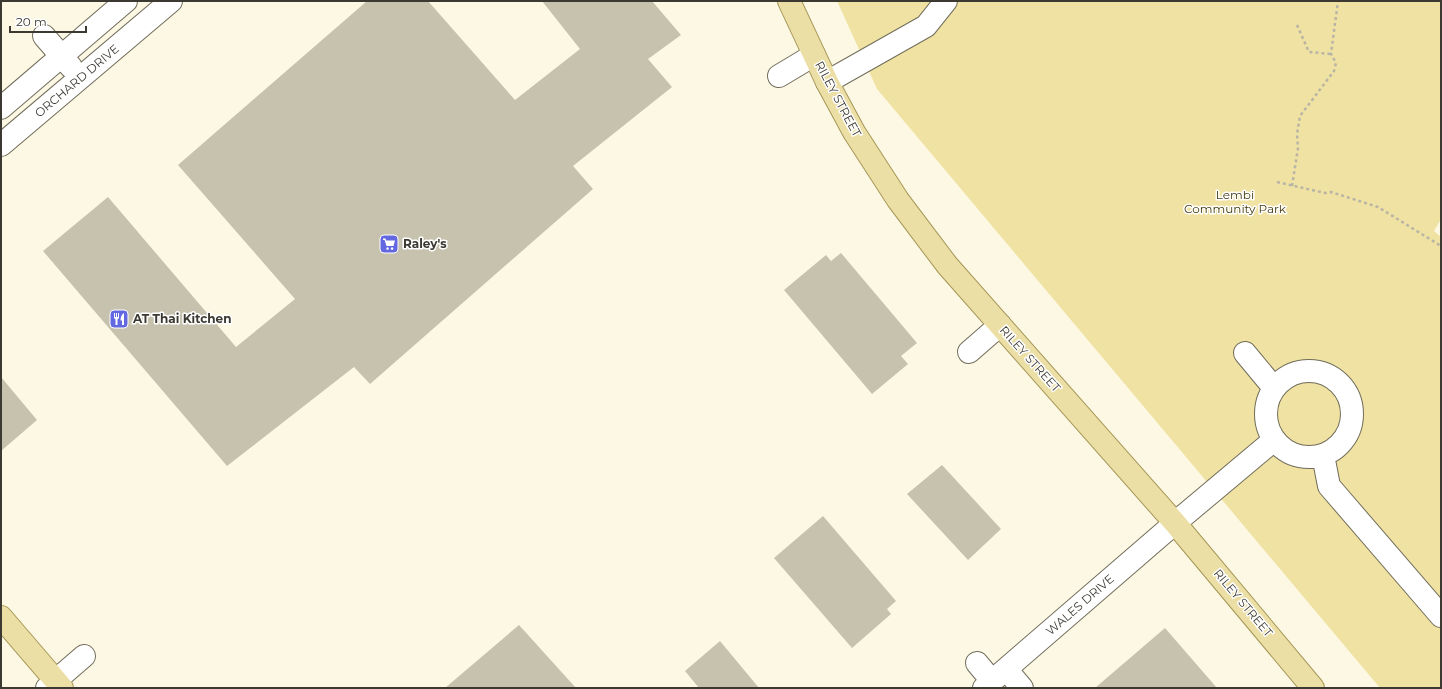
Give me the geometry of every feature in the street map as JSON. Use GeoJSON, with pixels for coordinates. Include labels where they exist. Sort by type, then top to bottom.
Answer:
{"type":"FeatureCollection","features":[{"type":"Feature","properties":{"kind":"main road","name":"RILEY STREET"},"geometry":{"type":"LineString","coordinates":[[788,1],[827,82],[854,132],[898,200],[947,265],[1175,523],[1307,686]]}},
{"type":"Feature","properties":{"kind":"main road"},"geometry":{"type":"LineString","coordinates":[[1,617],[55,686]]}},
{"type":"Feature","properties":{"kind":"street"},"geometry":{"type":"LineString","coordinates":[[1,108],[126,1]]}},
{"type":"Feature","properties":{"kind":"street","name":"ORCHARD DRIVE"},"geometry":{"type":"LineString","coordinates":[[1,145],[82,78],[171,1]]}},
{"type":"Feature","properties":{"kind":"street"},"geometry":{"type":"LineString","coordinates":[[827,82],[926,26],[946,1]]}},
{"type":"Feature","properties":{"kind":"street"},"geometry":{"type":"LineString","coordinates":[[44,36],[82,78]]}},
{"type":"Feature","properties":{"kind":"street"},"geometry":{"type":"LineString","coordinates":[[779,76],[814,56]]}},
{"type":"Feature","properties":{"kind":"street"},"geometry":{"type":"LineString","coordinates":[[969,352],[1000,325]]}},
{"type":"Feature","properties":{"kind":"street"},"geometry":{"type":"LineString","coordinates":[[1245,353],[1274,388]]}},
{"type":"Feature","properties":{"kind":"street"},"geometry":{"type":"LineString","coordinates":[[1312,370],[1327,374],[1339,382],[1348,394],[1352,408],[1352,423],[1346,437],[1336,448],[1324,455],[1310,457],[1296,455],[1284,450],[1274,440],[1268,428],[1265,414],[1267,400],[1274,388],[1284,378],[1297,372],[1312,370]]}},
{"type":"Feature","properties":{"kind":"street","name":"WALES DRIVE"},"geometry":{"type":"LineString","coordinates":[[994,679],[1274,440]]}},
{"type":"Feature","properties":{"kind":"street"},"geometry":{"type":"LineString","coordinates":[[1324,455],[1329,486],[1441,616]]}},
{"type":"Feature","properties":{"kind":"street"},"geometry":{"type":"LineString","coordinates":[[55,686],[84,656]]}},
{"type":"Feature","properties":{"kind":"street"},"geometry":{"type":"LineString","coordinates":[[977,663],[994,679],[1022,688]]}},
{"type":"Feature","properties":{"kind":"path"},"geometry":{"type":"LineString","coordinates":[[1292,186],[1298,148],[1297,134],[1300,116],[1334,71],[1336,63],[1331,54],[1338,1]]}},
{"type":"Feature","properties":{"kind":"path"},"geometry":{"type":"LineString","coordinates":[[1297,25],[1308,52],[1331,54]]}},
{"type":"Feature","properties":{"kind":"path"},"geometry":{"type":"LineString","coordinates":[[1277,182],[1325,193],[1331,192],[1378,207],[1441,246]]}},
{"type":"Feature","properties":{"kind":"green space","name":"Lembi Community Park"},"geometry":{"type":"Polygon","coordinates":[[[837,1],[1441,1],[1441,219],[1434,231],[1441,237],[1441,688],[1380,688],[877,89],[837,1]]]}},
{"type":"Feature","properties":{"kind":"building","name":"Raley's"},"geometry":{"type":"Polygon","coordinates":[[[367,1],[428,1],[515,100],[580,49],[542,1],[652,1],[681,35],[648,59],[672,87],[573,166],[593,189],[370,384],[354,367],[227,466],[43,251],[108,197],[236,347],[295,299],[178,165],[367,1]]]}},
{"type":"Feature","properties":{"kind":"building"},"geometry":{"type":"Polygon","coordinates":[[[841,253],[917,343],[901,356],[908,364],[872,394],[784,290],[826,255],[831,261],[841,253]]]}},
{"type":"Feature","properties":{"kind":"building"},"geometry":{"type":"Polygon","coordinates":[[[1,377],[37,420],[1,451],[1,377]]]}},
{"type":"Feature","properties":{"kind":"building"},"geometry":{"type":"Polygon","coordinates":[[[942,465],[1001,529],[968,560],[907,494],[942,465]]]}},
{"type":"Feature","properties":{"kind":"building"},"geometry":{"type":"Polygon","coordinates":[[[823,516],[896,601],[887,609],[891,614],[852,648],[774,558],[823,516]]]}},
{"type":"Feature","properties":{"kind":"building"},"geometry":{"type":"Polygon","coordinates":[[[519,625],[576,688],[445,688],[519,625]]]}},
{"type":"Feature","properties":{"kind":"building"},"geometry":{"type":"Polygon","coordinates":[[[1165,628],[1217,688],[1095,688],[1165,628]]]}},
{"type":"Feature","properties":{"kind":"building"},"geometry":{"type":"Polygon","coordinates":[[[720,641],[759,688],[699,688],[685,671],[720,641]]]}},
{"type":"Feature","properties":{"kind":"place","name":"Raley's"},"geometry":{"type":"Point","coordinates":[389,244]}},
{"type":"Feature","properties":{"kind":"place","name":"AT Thai Kitchen"},"geometry":{"type":"Point","coordinates":[119,319]}}]}
